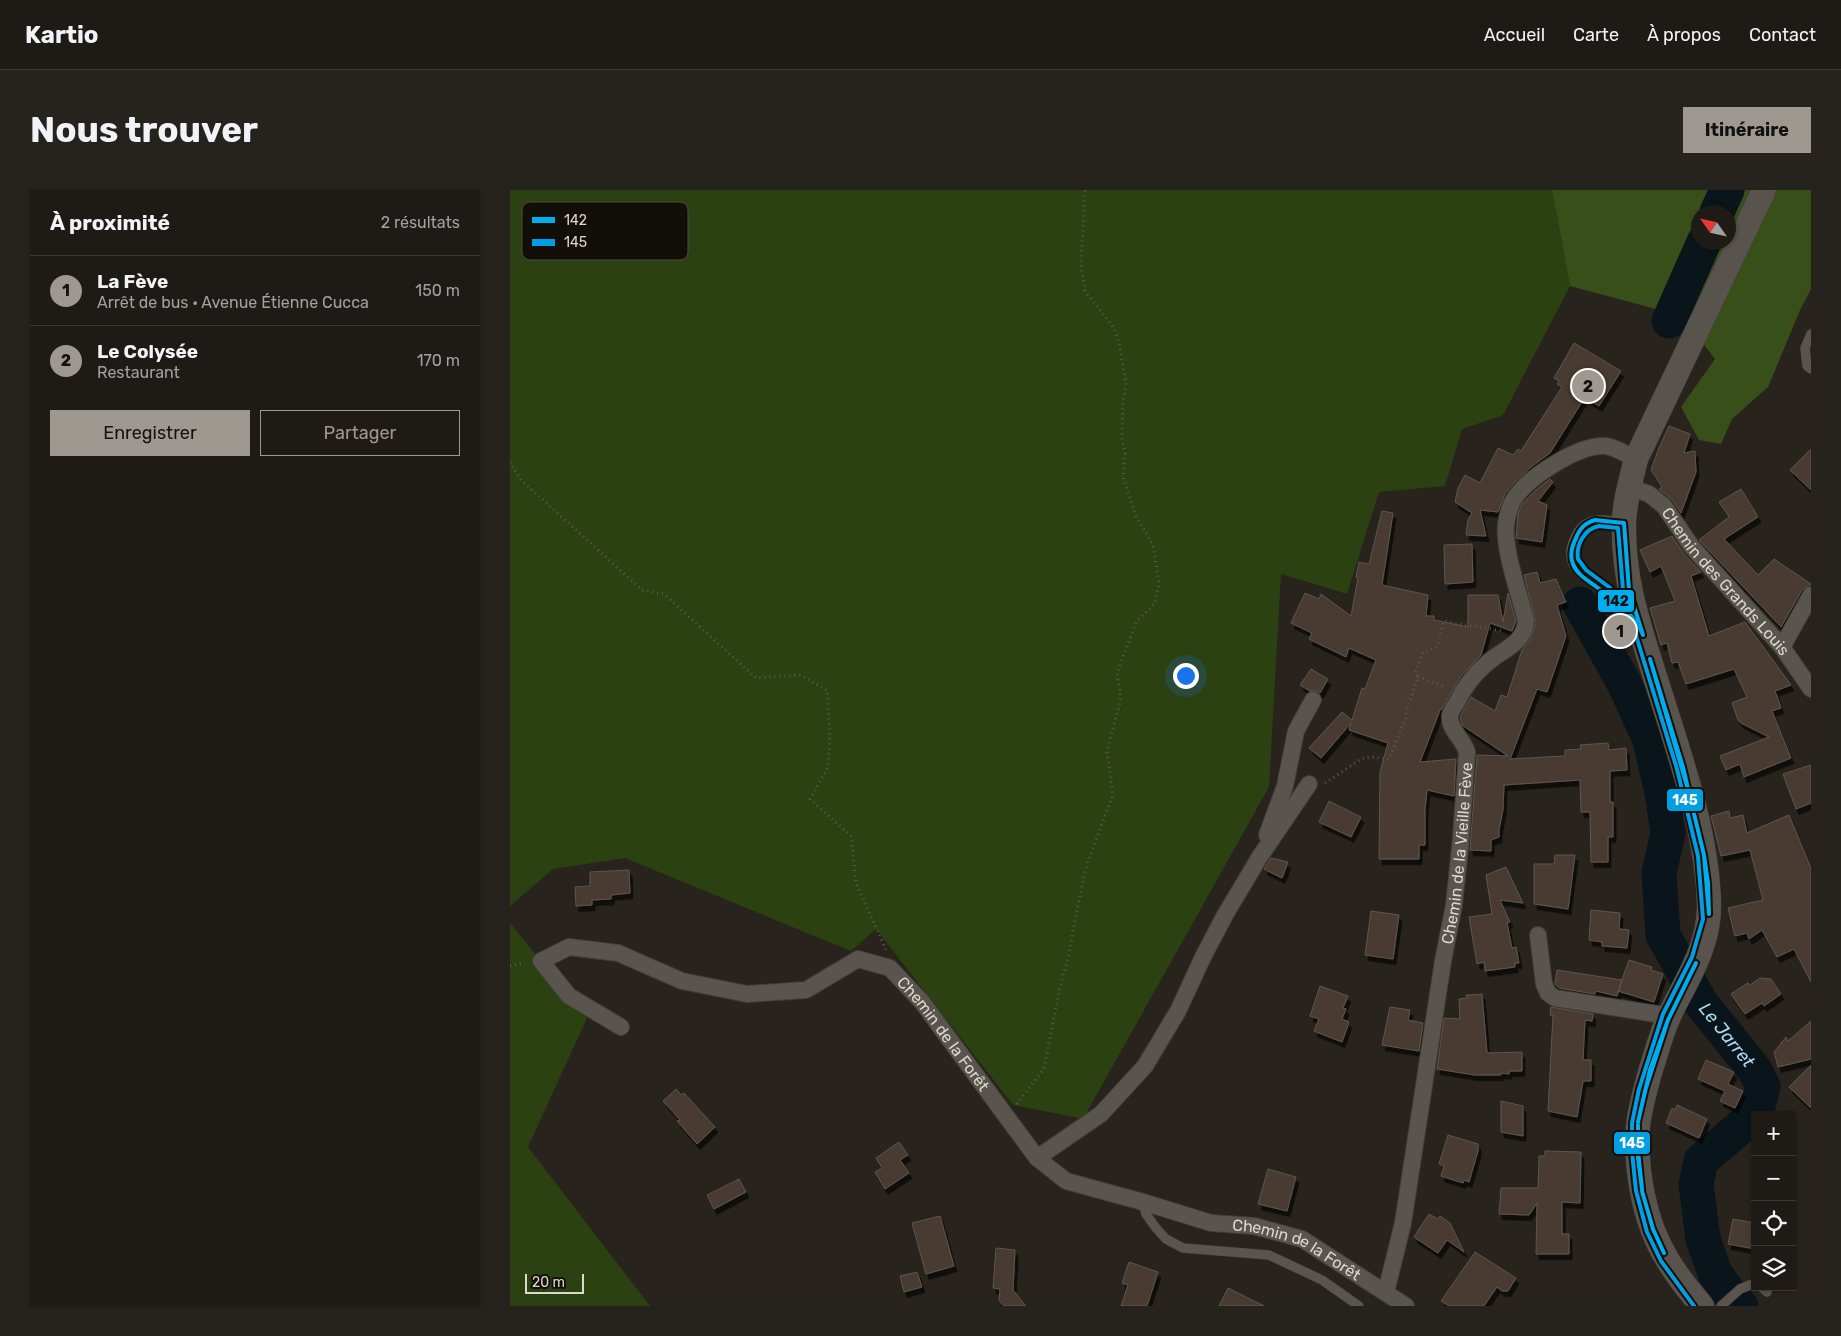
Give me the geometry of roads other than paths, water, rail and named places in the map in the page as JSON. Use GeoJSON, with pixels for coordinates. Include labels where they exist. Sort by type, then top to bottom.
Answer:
{"type":"FeatureCollection","features":[{"type":"Feature","properties":{"kind":"main road"},"geometry":{"type":"LineString","coordinates":[[1716,1305],[1666,1258],[1653,1228],[1642,1190],[1638,1151],[1638,1124],[1645,1090],[1675,1006],[1698,959],[1709,920],[1704,855],[1683,767],[1629,590],[1624,523],[1629,486],[1636,459],[1764,190]]}},
{"type":"Feature","properties":{"kind":"street","name":"Chemin de la Vieille Fève"},"geometry":{"type":"LineString","coordinates":[[1386,1292],[1403,1224],[1443,961],[1454,905],[1467,752],[1465,744],[1451,726],[1449,716],[1462,692],[1486,663],[1521,638],[1525,632],[1526,621],[1506,539],[1506,524],[1509,512],[1514,499],[1537,477],[1584,449],[1606,446],[1636,459]]}},
{"type":"Feature","properties":{"kind":"street","name":"Chemin des Grands Louis"},"geometry":{"type":"LineString","coordinates":[[1629,486],[1649,494],[1664,506],[1692,547],[1782,647],[1811,689]]}},
{"type":"Feature","properties":{"kind":"street"},"geometry":{"type":"LineString","coordinates":[[1782,647],[1811,595]]}},
{"type":"Feature","properties":{"kind":"street"},"geometry":{"type":"LineString","coordinates":[[1259,858],[1285,786],[1296,731],[1313,700]]}},
{"type":"Feature","properties":{"kind":"street"},"geometry":{"type":"LineString","coordinates":[[1038,1158],[1101,1114],[1144,1066],[1178,1011],[1203,956],[1259,858],[1316,784]]}},
{"type":"Feature","properties":{"kind":"street"},"geometry":{"type":"LineString","coordinates":[[1538,935],[1544,984],[1548,993],[1555,998],[1675,1006]]}},
{"type":"Feature","properties":{"kind":"street","name":"Chemin de la Forêt"},"geometry":{"type":"LineString","coordinates":[[621,1027],[569,996],[541,961],[569,947],[618,953],[682,981],[747,994],[806,990],[858,959],[890,968],[922,1002],[1038,1158],[1066,1181],[1143,1202],[1211,1224],[1254,1226],[1302,1239],[1406,1306]]}},
{"type":"Feature","properties":{"kind":"lane"},"geometry":{"type":"LineString","coordinates":[[1811,334],[1805,348],[1807,366],[1811,370]]}},
{"type":"Feature","properties":{"kind":"lane"},"geometry":{"type":"LineString","coordinates":[[1624,523],[1603,519],[1592,520],[1583,526],[1578,533],[1571,558],[1581,576],[1602,590],[1638,624]]}},
{"type":"Feature","properties":{"kind":"lane"},"geometry":{"type":"LineString","coordinates":[[1143,1202],[1146,1214],[1166,1240],[1184,1248],[1269,1255],[1322,1280],[1359,1306]]}},
{"type":"Feature","properties":{"kind":"lane"},"geometry":{"type":"LineString","coordinates":[[1716,1305],[1740,1289],[1751,1285]]}},
{"type":"Feature","properties":{"kind":"waterway","name":"Le Jarret"},"geometry":{"type":"LineString","coordinates":[[1720,205],[1727,190]]}},
{"type":"Feature","properties":{"kind":"waterway","name":"Le Jarret"},"geometry":{"type":"LineString","coordinates":[[1669,321],[1700,250]]}},
{"type":"Feature","properties":{"kind":"waterway","name":"Le Jarret"},"geometry":{"type":"LineString","coordinates":[[1580,604],[1625,685],[1650,740],[1662,792],[1668,833],[1659,873],[1663,935],[1701,1003],[1754,1069],[1763,1086],[1758,1106],[1745,1123],[1701,1161],[1696,1184],[1703,1239],[1715,1273],[1731,1296],[1741,1306]]}},
{"type":"Feature","properties":{"kind":"place","name":"Le Colysée"},"geometry":{"type":"Point","coordinates":[1588,386]}},
{"type":"Feature","properties":{"kind":"place","name":"La Fève"},"geometry":{"type":"Point","coordinates":[1620,631]}}]}
